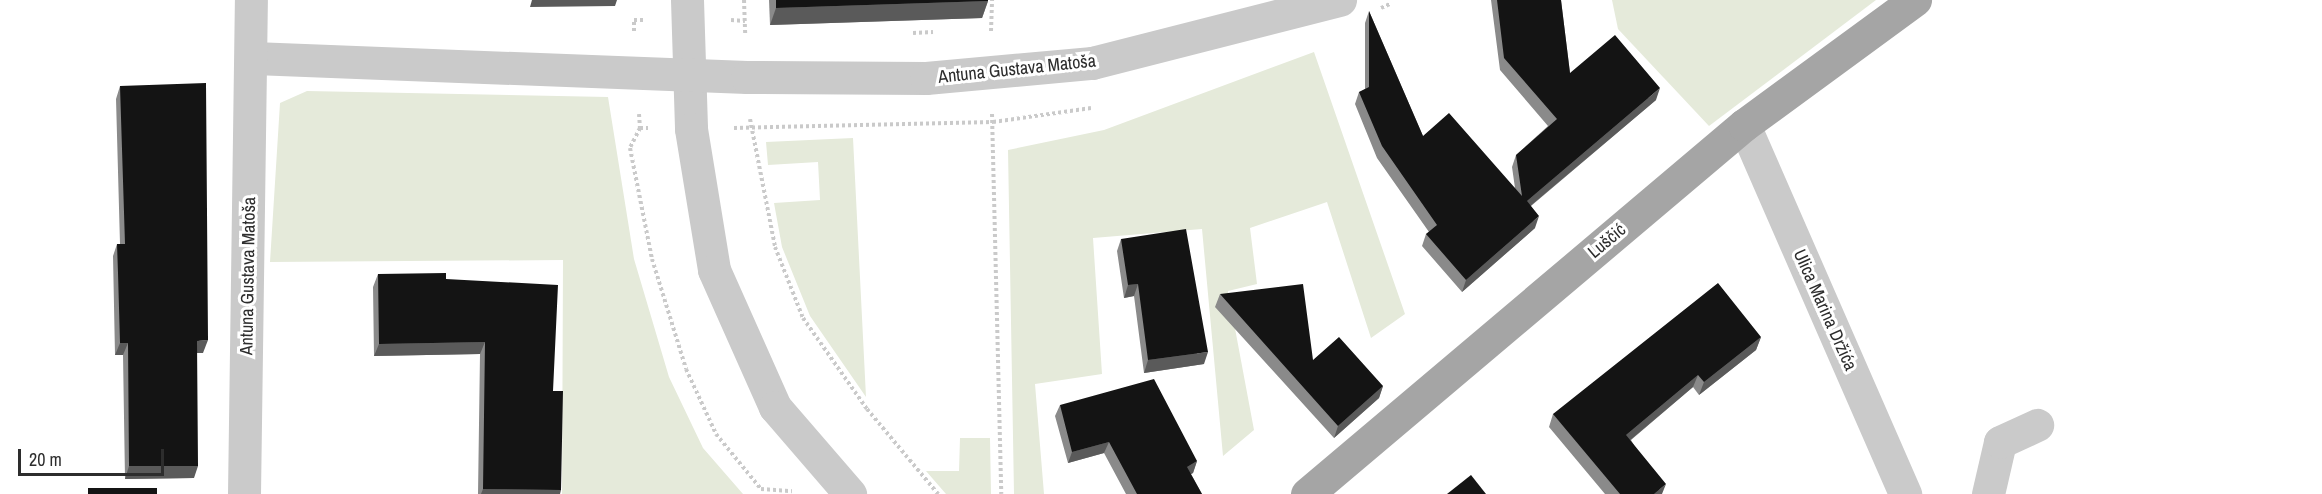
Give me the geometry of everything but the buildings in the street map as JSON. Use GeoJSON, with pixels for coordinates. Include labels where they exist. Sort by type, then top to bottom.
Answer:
{"type":"FeatureCollection","features":[{"type":"Feature","properties":{"kind":"main road","name":"Luščić"},"geometry":{"type":"LineString","coordinates":[[1307,494],[1744,126],[1915,0]]}},
{"type":"Feature","properties":{"kind":"street","name":"Antuna Gustava Matoša"},"geometry":{"type":"LineString","coordinates":[[244,494],[251,0]]}},
{"type":"Feature","properties":{"kind":"street"},"geometry":{"type":"LineString","coordinates":[[687,0],[686,74],[714,270],[775,407],[850,494]]}},
{"type":"Feature","properties":{"kind":"street","name":"Antuna Gustava Matoša"},"geometry":{"type":"LineString","coordinates":[[251,58],[747,77],[991,74],[1092,63],[1340,0]]}},
{"type":"Feature","properties":{"kind":"street","name":"Ulica Marina Držića"},"geometry":{"type":"LineString","coordinates":[[1744,126],[1905,494]]}},
{"type":"Feature","properties":{"kind":"street"},"geometry":{"type":"LineString","coordinates":[[1988,494],[2000,442],[2037,425]]}},
{"type":"Feature","properties":{"kind":"path"},"geometry":{"type":"LineString","coordinates":[[744,0],[751,128],[775,247],[803,318],[867,409],[938,494]]}},
{"type":"Feature","properties":{"kind":"path"},"geometry":{"type":"LineString","coordinates":[[992,0],[991,74],[1001,494]]}},
{"type":"Feature","properties":{"kind":"path"},"geometry":{"type":"LineString","coordinates":[[751,128],[993,122]]}},
{"type":"Feature","properties":{"kind":"path"},"geometry":{"type":"LineString","coordinates":[[640,128],[630,148],[652,259],[686,369],[716,434],[761,489],[797,492]]}},
{"type":"Feature","properties":{"kind":"green space"},"geometry":{"type":"Polygon","coordinates":[[[1612,0],[1876,0],[1709,126],[1618,29],[1612,0]]]}},
{"type":"Feature","properties":{"kind":"green space"},"geometry":{"type":"Polygon","coordinates":[[[1314,52],[1405,314],[1371,338],[1327,202],[1250,228],[1257,284],[1228,291],[1254,430],[1223,456],[1202,229],[1093,238],[1102,374],[1035,384],[1044,494],[1014,494],[1008,150],[1104,130],[1314,52]]]}},
{"type":"Feature","properties":{"kind":"green space"},"geometry":{"type":"Polygon","coordinates":[[[307,91],[608,97],[634,259],[669,377],[703,448],[743,494],[562,494],[563,260],[270,262],[280,103],[307,91]]]}},
{"type":"Feature","properties":{"kind":"green space"},"geometry":{"type":"Polygon","coordinates":[[[853,138],[866,397],[810,316],[782,247],[774,203],[820,200],[818,162],[768,165],[766,142],[853,138]]]}},
{"type":"Feature","properties":{"kind":"green space"},"geometry":{"type":"Polygon","coordinates":[[[960,438],[990,438],[991,494],[946,494],[926,471],[959,471],[960,438]]]}}]}
